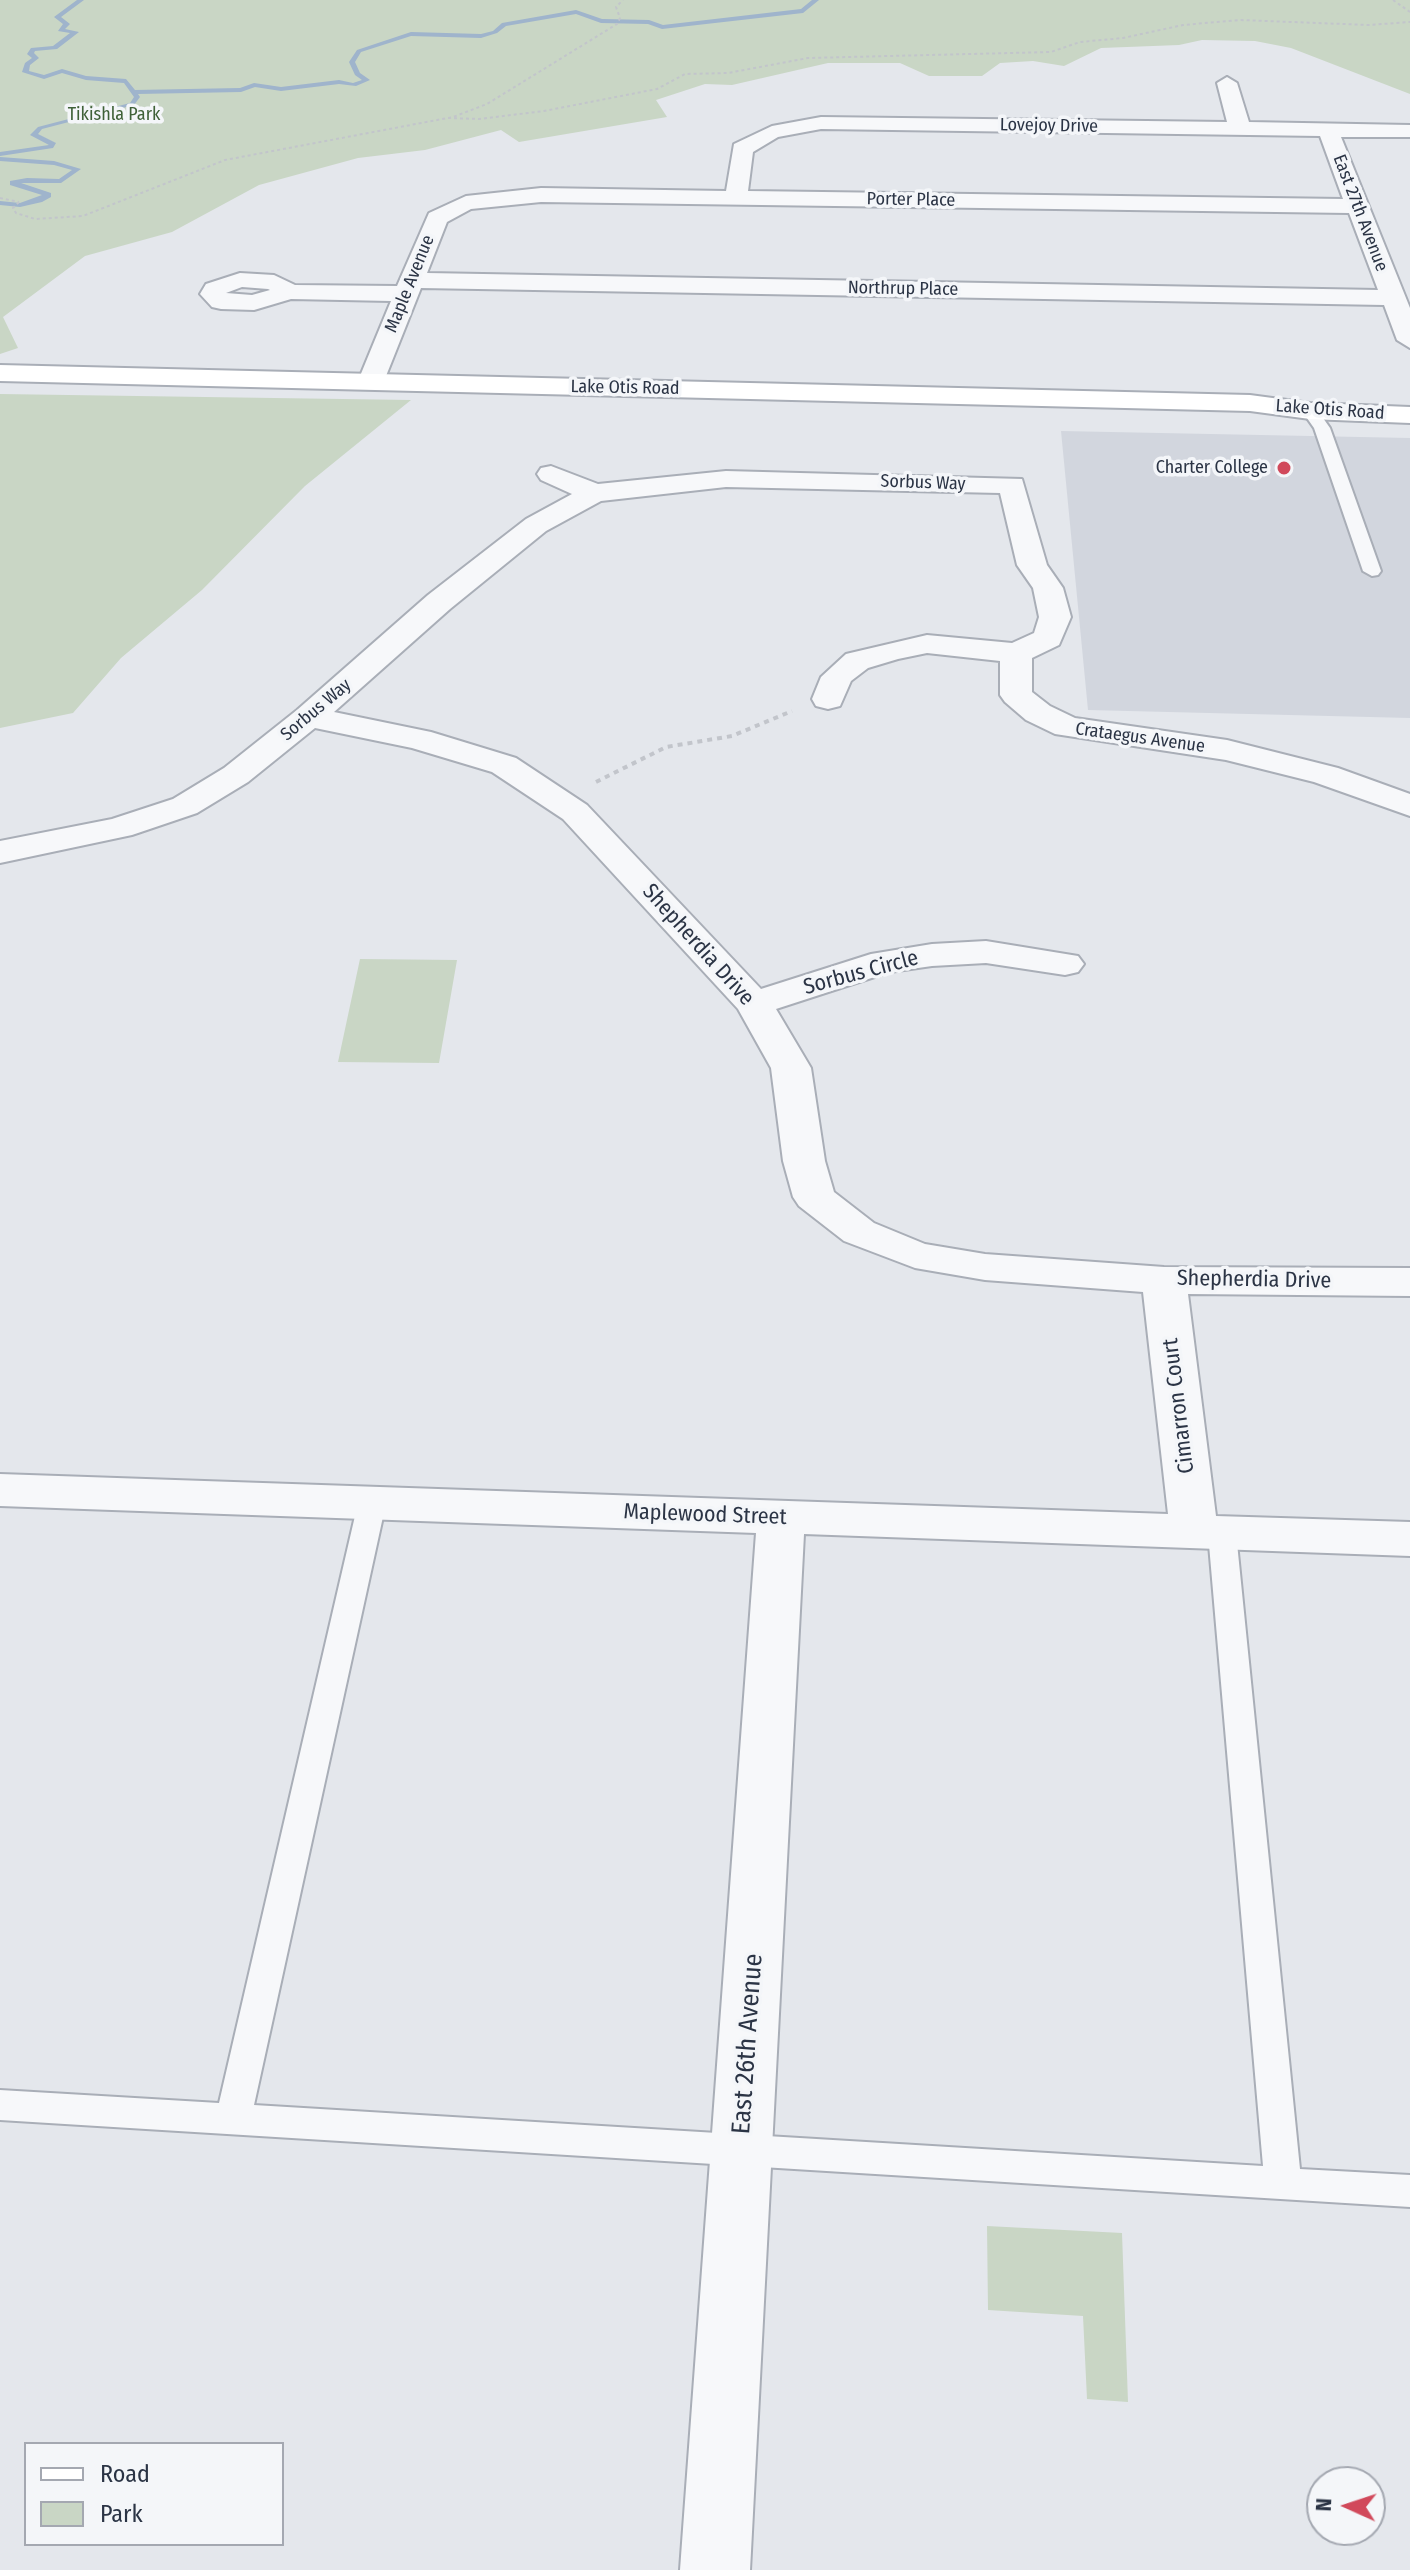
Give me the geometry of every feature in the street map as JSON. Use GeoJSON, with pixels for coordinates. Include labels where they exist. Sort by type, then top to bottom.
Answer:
{"type":"FeatureCollection","features":[{"type":"Feature","properties":{"kind":"main road","name":"Lake Otis Road"},"geometry":{"type":"LineString","coordinates":[[0,373],[1250,403],[1310,411],[1410,415]]}},
{"type":"Feature","properties":{"kind":"main road","name":"Lake Otis Road"},"geometry":{"type":"LineString","coordinates":[[1250,403],[1305,397],[1410,400]]}},
{"type":"Feature","properties":{"kind":"street"},"geometry":{"type":"LineString","coordinates":[[1227,83],[1240,129]]}},
{"type":"Feature","properties":{"kind":"street","name":"Lovejoy Drive"},"geometry":{"type":"LineString","coordinates":[[736,198],[742,149],[755,139],[795,126],[821,123],[1410,131]]}},
{"type":"Feature","properties":{"kind":"street","name":"East 27th Avenue"},"geometry":{"type":"LineString","coordinates":[[1328,130],[1410,340]]}},
{"type":"Feature","properties":{"kind":"street","name":"Porter Place"},"geometry":{"type":"LineString","coordinates":[[466,203],[541,195],[1356,206]]}},
{"type":"Feature","properties":{"kind":"street","name":"Maple Avenue"},"geometry":{"type":"LineString","coordinates":[[371,381],[437,218],[466,203]]}},
{"type":"Feature","properties":{"kind":"street","name":"Northrup Place"},"geometry":{"type":"LineString","coordinates":[[289,292],[409,287],[1393,298]]}},
{"type":"Feature","properties":{"kind":"street","name":"Sorbus Way"},"geometry":{"type":"LineString","coordinates":[[551,474],[594,493]]}},
{"type":"Feature","properties":{"kind":"street","name":"Sorbus Way"},"geometry":{"type":"LineString","coordinates":[[0,852],[120,828],[185,806],[236,775],[309,717],[439,602],[536,525],[594,493],[726,479],[1012,485],[1032,565],[1048,588],[1055,617],[1048,638],[1016,653]]}},
{"type":"Feature","properties":{"kind":"street"},"geometry":{"type":"LineString","coordinates":[[828,699],[837,677],[857,661],[893,650],[927,644],[1016,653]]}},
{"type":"Feature","properties":{"kind":"street","name":"Crataegus Avenue"},"geometry":{"type":"LineString","coordinates":[[1016,653],[1016,695],[1038,713],[1067,727],[1227,750],[1326,775],[1410,806]]}},
{"type":"Feature","properties":{"kind":"street","name":"Shepherdia Drive"},"geometry":{"type":"LineString","coordinates":[[309,717],[419,739],[491,761],[516,773],[575,812],[754,1004],[791,1068],[804,1161],[814,1197],[859,1232],[915,1255],[985,1267],[1164,1280],[1410,1282]]}},
{"type":"Feature","properties":{"kind":"street","name":"Sorbus Circle"},"geometry":{"type":"LineString","coordinates":[[754,1004],[884,962],[932,955],[986,952],[1065,964]]}},
{"type":"Feature","properties":{"kind":"street","name":"Cimarron Court"},"geometry":{"type":"LineString","coordinates":[[1164,1280],[1208,1532]]}},
{"type":"Feature","properties":{"kind":"street","name":"Maplewood Street"},"geometry":{"type":"LineString","coordinates":[[0,1490],[1410,1539]]}},
{"type":"Feature","properties":{"kind":"street","name":"East 26th Avenue"},"geometry":{"type":"LineString","coordinates":[[715,2570],[781,1518]]}},
{"type":"Feature","properties":{"kind":"lane"},"geometry":{"type":"LineString","coordinates":[[1310,411],[1322,428],[1372,571]]}},
{"type":"Feature","properties":{"kind":"lane"},"geometry":{"type":"LineString","coordinates":[[233,2120],[372,1503]]}},
{"type":"Feature","properties":{"kind":"lane"},"geometry":{"type":"LineString","coordinates":[[1208,1532],[1283,2184]]}},
{"type":"Feature","properties":{"kind":"lane"},"geometry":{"type":"LineString","coordinates":[[0,2105],[1410,2191]]}},
{"type":"Feature","properties":{"kind":"path"},"geometry":{"type":"LineString","coordinates":[[0,198],[19,202],[13,208],[16,213],[35,219],[83,216],[225,160],[448,118],[487,104],[617,24],[620,18],[616,7],[623,0]]}},
{"type":"Feature","properties":{"kind":"path"},"geometry":{"type":"LineString","coordinates":[[1393,0],[1410,12]]}},
{"type":"Feature","properties":{"kind":"path"},"geometry":{"type":"LineString","coordinates":[[448,118],[479,119],[544,111],[657,89],[685,74],[728,73],[808,58],[1051,52],[1080,42],[1123,38],[1183,25],[1240,20],[1369,25],[1410,22]]}},
{"type":"Feature","properties":{"kind":"path"},"geometry":{"type":"LineString","coordinates":[[594,783],[666,747],[732,736],[828,699]]}},
{"type":"Feature","properties":{"kind":"shaded area"},"geometry":{"type":"Polygon","coordinates":[[[1061,431],[1410,438],[1410,718],[1088,710],[1061,431]]]}},
{"type":"Feature","properties":{"kind":"green space","name":"Tikishla Park"},"geometry":{"type":"Polygon","coordinates":[[[0,0],[1410,0],[1410,94],[1291,48],[1255,41],[1202,40],[1179,45],[1101,48],[1064,66],[1033,61],[1000,63],[982,76],[929,76],[900,63],[828,63],[732,85],[705,84],[656,100],[667,117],[519,142],[501,130],[425,150],[358,158],[259,185],[172,232],[85,256],[3,317],[18,348],[0,354],[0,0]]]}},
{"type":"Feature","properties":{"kind":"green space"},"geometry":{"type":"Polygon","coordinates":[[[0,394],[411,400],[305,486],[202,590],[121,658],[73,713],[0,728],[0,394]]]}},
{"type":"Feature","properties":{"kind":"green space"},"geometry":{"type":"Polygon","coordinates":[[[360,959],[457,960],[439,1063],[338,1062],[360,959]]]}},
{"type":"Feature","properties":{"kind":"green space"},"geometry":{"type":"Polygon","coordinates":[[[987,2226],[1122,2233],[1128,2402],[1087,2399],[1083,2316],[988,2310],[987,2226]]]}},
{"type":"Feature","properties":{"kind":"waterway"},"geometry":{"type":"LineString","coordinates":[[81,0],[57,17],[67,24],[60,30],[76,32],[55,48],[33,49],[30,54],[36,58],[27,64],[25,72],[44,77],[62,71],[86,78],[126,81],[134,92]]}},
{"type":"Feature","properties":{"kind":"waterway"},"geometry":{"type":"LineString","coordinates":[[134,92],[241,90],[254,85],[281,89],[339,82],[354,85],[367,80],[357,74],[352,62],[359,51],[411,34],[481,36],[495,32],[504,24],[576,12],[601,21],[649,22],[662,27],[803,11],[816,0]]}},
{"type":"Feature","properties":{"kind":"waterway"},"geometry":{"type":"LineString","coordinates":[[0,154],[51,147],[54,144],[33,135],[40,128],[132,104],[137,97],[134,92]]}},
{"type":"Feature","properties":{"kind":"waterway"},"geometry":{"type":"LineString","coordinates":[[0,159],[54,163],[77,169],[61,181],[27,180],[13,183],[48,195],[20,205],[0,203]]}},
{"type":"Feature","properties":{"kind":"place","name":"Charter College"},"geometry":{"type":"Point","coordinates":[1284,468]}}]}
